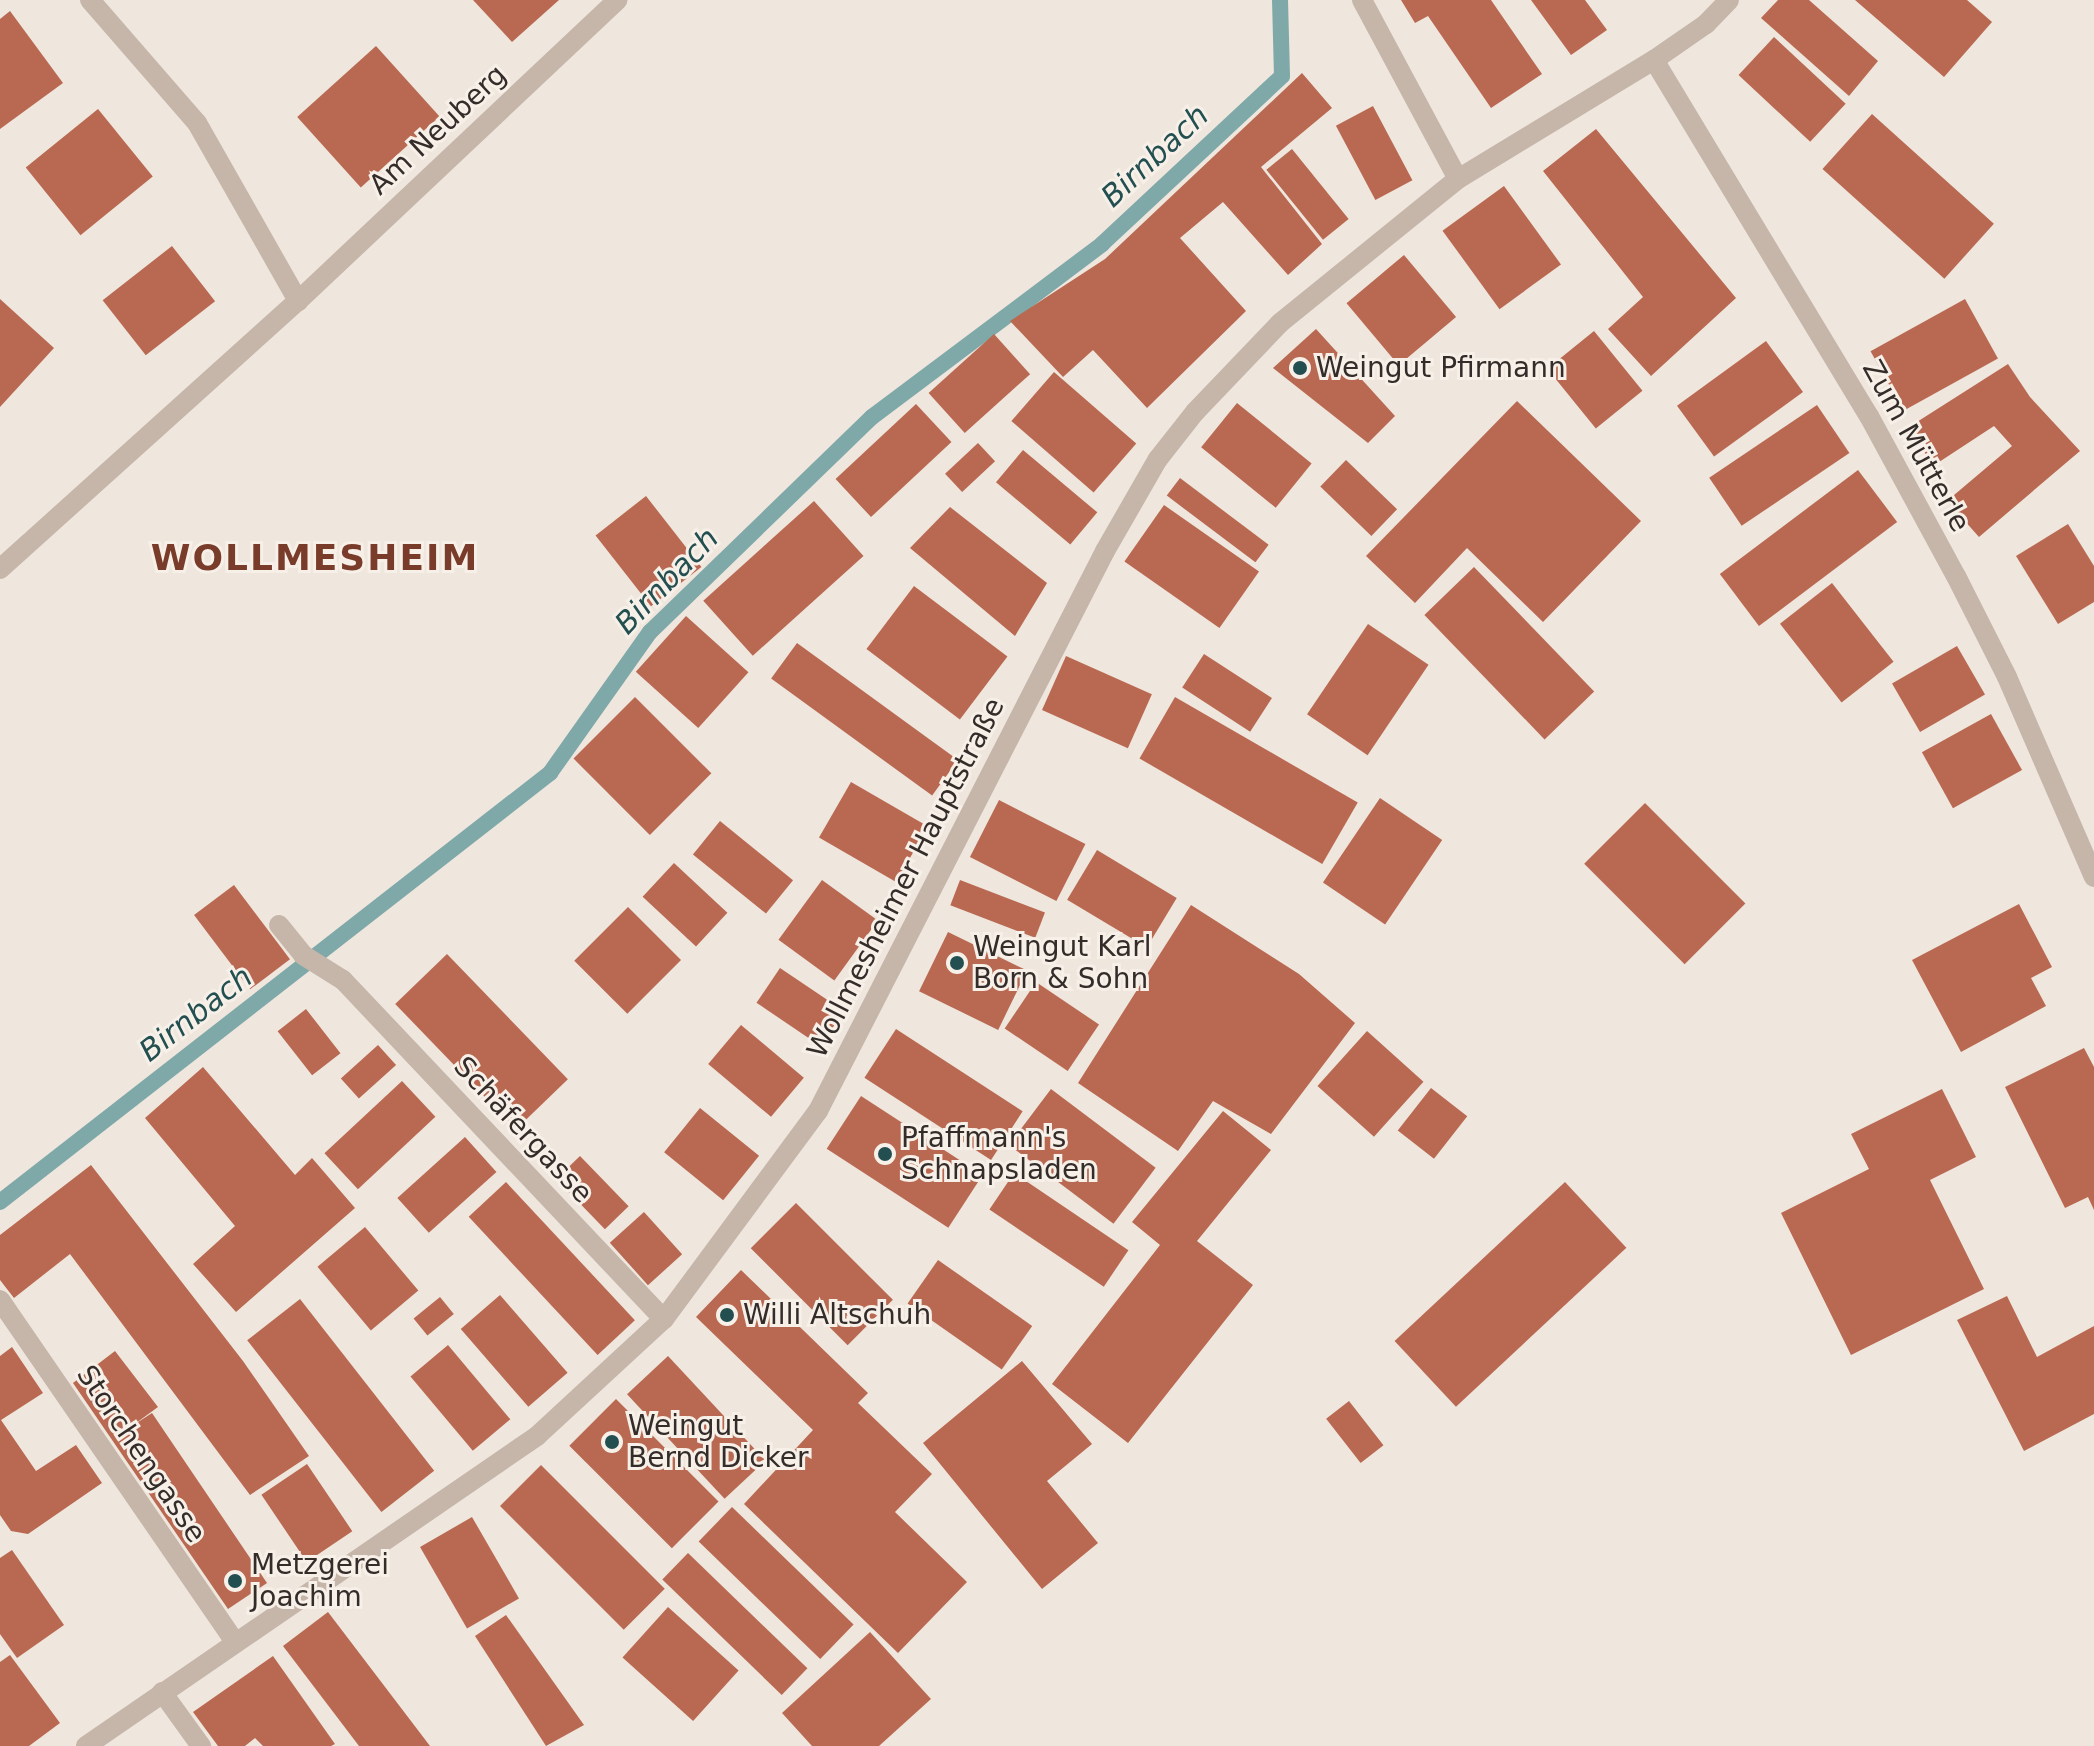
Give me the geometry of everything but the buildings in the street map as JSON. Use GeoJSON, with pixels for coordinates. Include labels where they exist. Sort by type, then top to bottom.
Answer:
{"type":"FeatureCollection","features":[{"type":"Feature","properties":{"kind":"street"},"geometry":{"type":"LineString","coordinates":[[90,0],[197,123],[298,301]]}},
{"type":"Feature","properties":{"kind":"street","name":"Am Neuberg"},"geometry":{"type":"LineString","coordinates":[[0,569],[298,301],[617,0]]}},
{"type":"Feature","properties":{"kind":"street"},"geometry":{"type":"LineString","coordinates":[[1362,0],[1458,179]]}},
{"type":"Feature","properties":{"kind":"street","name":"Wollmesheimer Hauptstraße"},"geometry":{"type":"LineString","coordinates":[[86,1746],[234,1640],[537,1436],[664,1319],[818,1111],[1105,551],[1158,459],[1236,363],[1329,280],[1458,179],[1654,60],[1706,24],[1729,0]]}},
{"type":"Feature","properties":{"kind":"street","name":"Zum Mütterle"},"geometry":{"type":"LineString","coordinates":[[1654,60],[1869,416],[1956,576],[2007,677],[2094,877]]}},
{"type":"Feature","properties":{"kind":"street","name":"Schäfergasse"},"geometry":{"type":"LineString","coordinates":[[279,925],[303,955],[343,980],[664,1319]]}},
{"type":"Feature","properties":{"kind":"street","name":"Storchengasse"},"geometry":{"type":"LineString","coordinates":[[0,1300],[234,1640]]}},
{"type":"Feature","properties":{"kind":"street"},"geometry":{"type":"LineString","coordinates":[[162,1692],[201,1746]]}},
{"type":"Feature","properties":{"kind":"waterway","name":"Birnbach"},"geometry":{"type":"LineString","coordinates":[[0,1202],[550,773],[650,632],[872,417],[1102,244],[1282,76],[1280,0]]}},
{"type":"Feature","properties":{"kind":"place","name":"Weingut Pfirmann"},"geometry":{"type":"Point","coordinates":[1300,368]}},
{"type":"Feature","properties":{"kind":"place","name":"Weingut Karl Born & Sohn"},"geometry":{"type":"Point","coordinates":[957,963]}},
{"type":"Feature","properties":{"kind":"place","name":"Pfaffmann's Schnapsladen"},"geometry":{"type":"Point","coordinates":[885,1154]}},
{"type":"Feature","properties":{"kind":"place","name":"Willi Altschuh"},"geometry":{"type":"Point","coordinates":[727,1315]}},
{"type":"Feature","properties":{"kind":"place","name":"Weingut Bernd Dicker"},"geometry":{"type":"Point","coordinates":[612,1442]}},
{"type":"Feature","properties":{"kind":"place","name":"Metzgerei Joachim"},"geometry":{"type":"Point","coordinates":[235,1581]}},
{"type":"Feature","properties":{"kind":"district","name":"WOLLMESHEIM"},"geometry":{"type":"Point","coordinates":[315,558]}}]}
